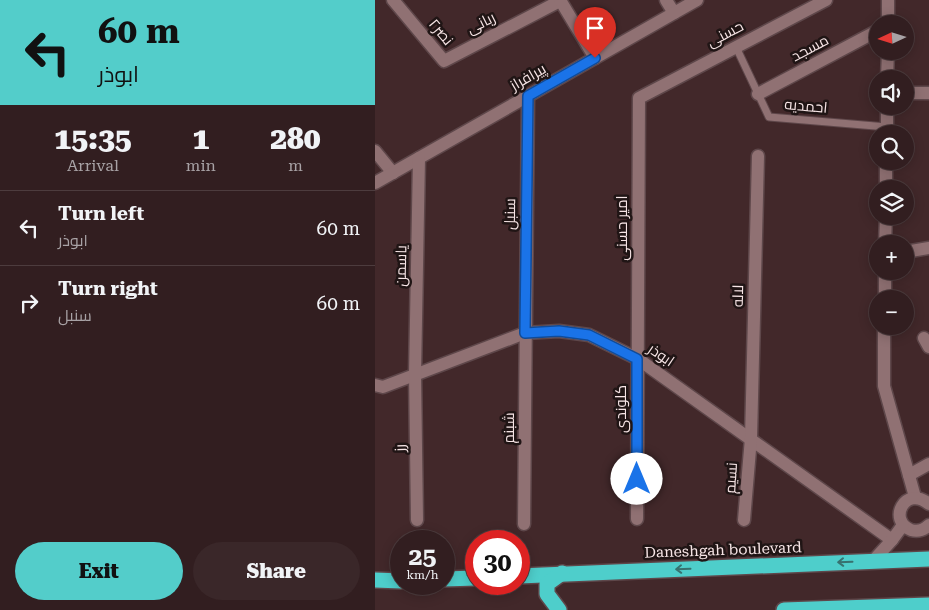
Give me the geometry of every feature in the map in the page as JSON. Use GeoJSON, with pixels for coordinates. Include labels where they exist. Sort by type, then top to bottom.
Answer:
{"type":"FeatureCollection","features":[{"type":"Feature","properties":{"kind":"highway","name":"Daneshgah boulevard"},"geometry":{"type":"LineString","coordinates":[[530,575],[929,559]]}},
{"type":"Feature","properties":{"kind":"highway"},"geometry":{"type":"LineString","coordinates":[[559,610],[547,594],[547,584],[562,574]]}},
{"type":"Feature","properties":{"kind":"highway"},"geometry":{"type":"LineString","coordinates":[[375,580],[390,581]]}},
{"type":"Feature","properties":{"kind":"highway"},"geometry":{"type":"LineString","coordinates":[[784,610],[929,605]]}},
{"type":"Feature","properties":{"kind":"street","name":"نصر۲"},"geometry":{"type":"LineString","coordinates":[[393,0],[444,61]]}},
{"type":"Feature","properties":{"kind":"street","name":"ربانی"},"geometry":{"type":"LineString","coordinates":[[444,61],[560,0]]}},
{"type":"Feature","properties":{"kind":"street"},"geometry":{"type":"LineString","coordinates":[[560,0],[595,58]]}},
{"type":"Feature","properties":{"kind":"street"},"geometry":{"type":"LineString","coordinates":[[666,0],[674,13]]}},
{"type":"Feature","properties":{"kind":"street","name":"پیرافراز"},"geometry":{"type":"LineString","coordinates":[[375,183],[697,0]]}},
{"type":"Feature","properties":{"kind":"street","name":"حسنی"},"geometry":{"type":"LineString","coordinates":[[639,98],[826,0]]}},
{"type":"Feature","properties":{"kind":"street"},"geometry":{"type":"LineString","coordinates":[[888,0],[888,15]]}},
{"type":"Feature","properties":{"kind":"street","name":"مسجد"},"geometry":{"type":"LineString","coordinates":[[758,94],[869,35]]}},
{"type":"Feature","properties":{"kind":"street"},"geometry":{"type":"LineString","coordinates":[[914,93],[929,93]]}},
{"type":"Feature","properties":{"kind":"street","name":"سنبل"},"geometry":{"type":"LineString","coordinates":[[525,333],[528,96]]}},
{"type":"Feature","properties":{"kind":"street","name":"امیر حسنی"},"geometry":{"type":"LineString","coordinates":[[637,359],[639,98]]}},
{"type":"Feature","properties":{"kind":"street"},"geometry":{"type":"LineString","coordinates":[[375,151],[393,173]]}},
{"type":"Feature","properties":{"kind":"street","name":"لاله"},"geometry":{"type":"LineString","coordinates":[[751,438],[758,156]]}},
{"type":"Feature","properties":{"kind":"street","name":"یاسمن"},"geometry":{"type":"LineString","coordinates":[[415,374],[419,158]]}},
{"type":"Feature","properties":{"kind":"street"},"geometry":{"type":"LineString","coordinates":[[914,250],[929,248]]}},
{"type":"Feature","properties":{"kind":"street","name":"ابوذر"},"geometry":{"type":"LineString","coordinates":[[375,385],[383,387],[525,333],[559,331],[589,335],[637,359],[893,540]]}},
{"type":"Feature","properties":{"kind":"street","name":"شبنم"},"geometry":{"type":"LineString","coordinates":[[525,333],[525,524]]}},
{"type":"Feature","properties":{"kind":"street"},"geometry":{"type":"LineString","coordinates":[[884,335],[883,386],[915,498]]}},
{"type":"Feature","properties":{"kind":"street","name":"کلوندی"},"geometry":{"type":"LineString","coordinates":[[637,359],[637,519]]}},
{"type":"Feature","properties":{"kind":"street","name":"رز"},"geometry":{"type":"LineString","coordinates":[[415,374],[417,520]]}},
{"type":"Feature","properties":{"kind":"street","name":"نسیم"},"geometry":{"type":"LineString","coordinates":[[744,520],[751,438]]}},
{"type":"Feature","properties":{"kind":"street"},"geometry":{"type":"LineString","coordinates":[[909,475],[928,468]]}},
{"type":"Feature","properties":{"kind":"street"},"geometry":{"type":"LineString","coordinates":[[929,504],[923,499],[908,499],[900,510],[900,518],[908,529],[915,531],[929,526]]}},
{"type":"Feature","properties":{"kind":"street"},"geometry":{"type":"LineString","coordinates":[[873,561],[893,540],[903,524]]}},
{"type":"Feature","properties":{"kind":"lane","name":"احمدیه"},"geometry":{"type":"LineString","coordinates":[[736,47],[769,117],[869,129]]}},
{"type":"Feature","properties":{"kind":"route"},"geometry":{"type":"LineString","coordinates":[[595,58],[528,96],[525,333],[559,331],[589,335],[637,359],[637,479]]}}]}
